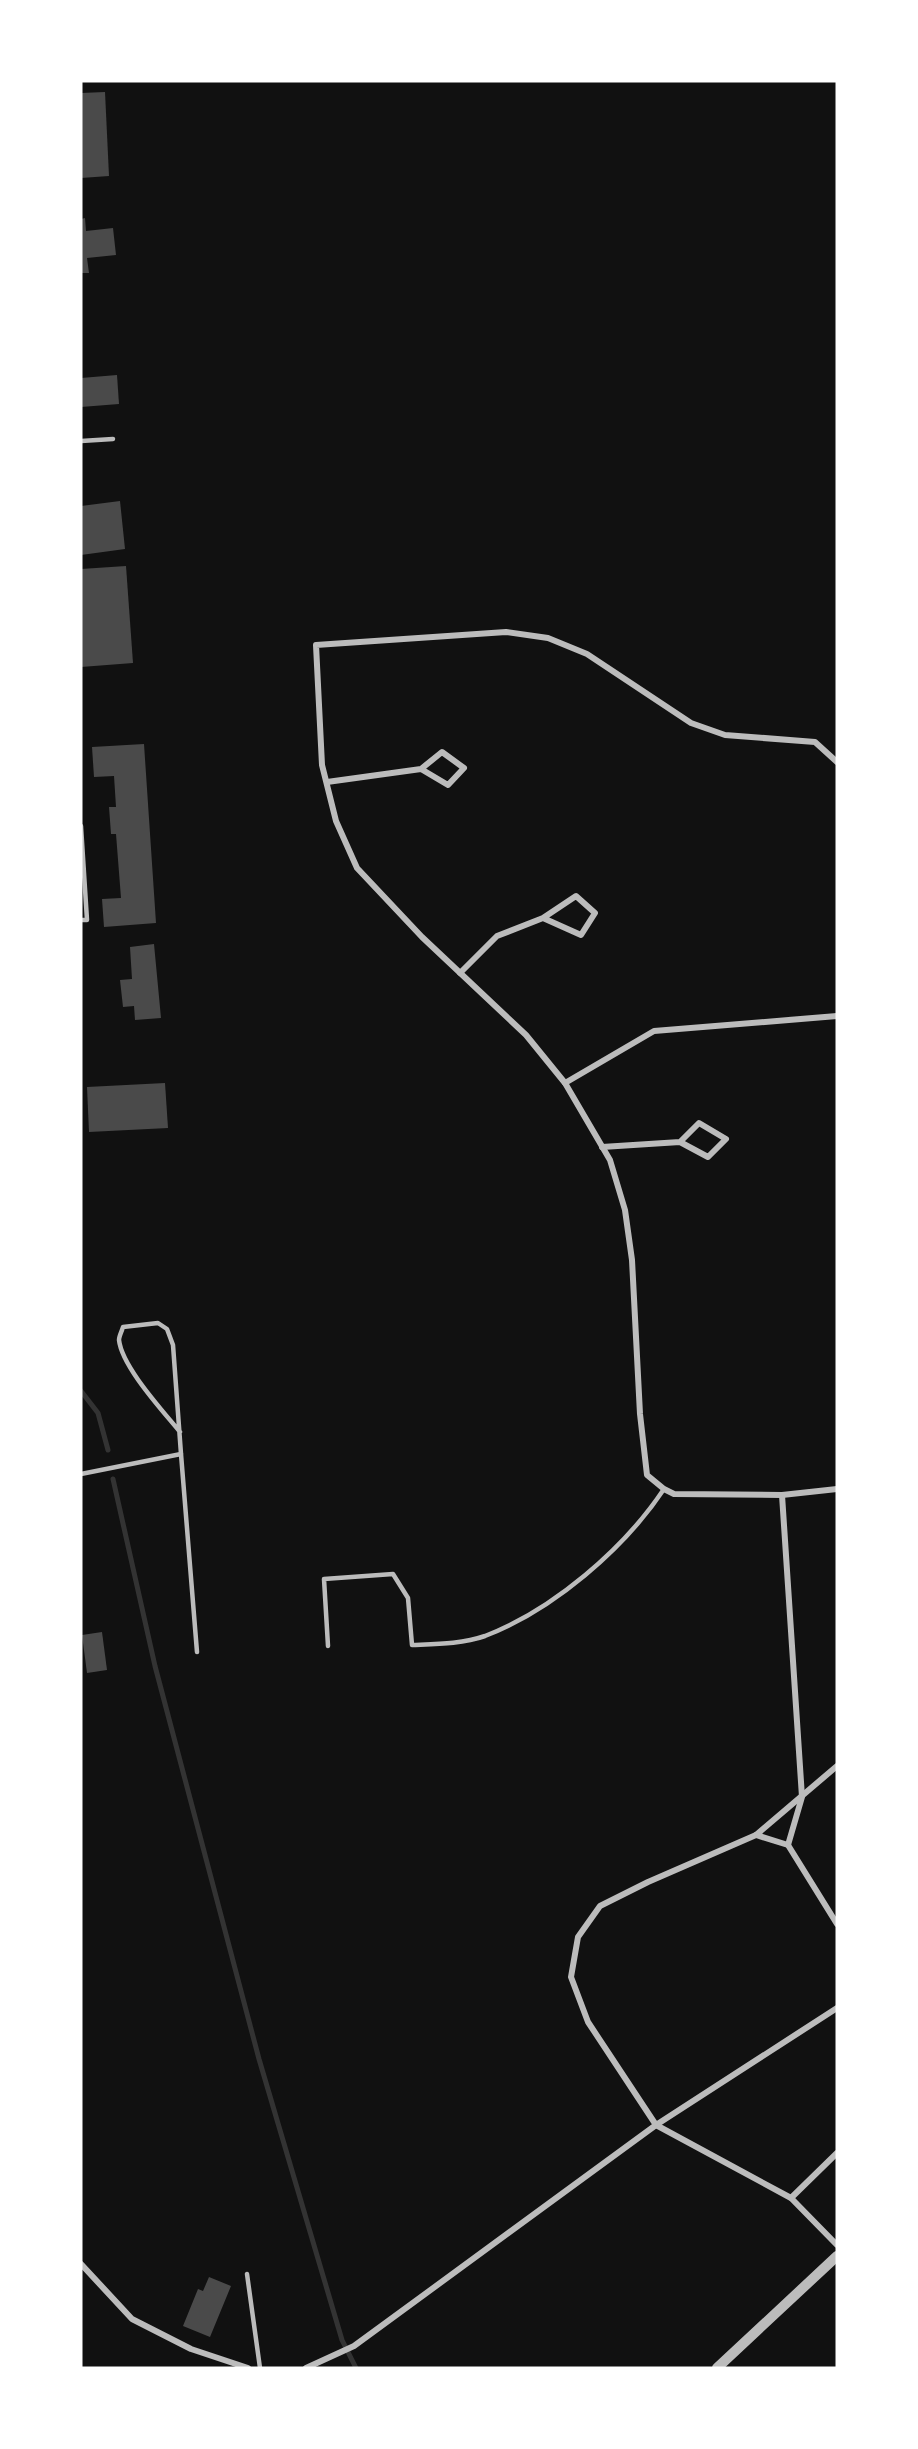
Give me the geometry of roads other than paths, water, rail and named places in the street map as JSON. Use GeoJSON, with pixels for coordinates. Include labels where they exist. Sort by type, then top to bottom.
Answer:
{"type":"FeatureCollection","features":[{"type":"Feature","properties":{"kind":"street"},"geometry":{"type":"LineString","coordinates":[[837,762],[815,742],[725,735],[691,723],[587,654],[548,638],[506,632],[316,645],[322,765],[336,821],[357,868],[422,937],[526,1035],[565,1083],[610,1160],[625,1210],[632,1260],[640,1414],[647,1476],[674,1494],[782,1495],[837,1489]]}},
{"type":"Feature","properties":{"kind":"street"},"geometry":{"type":"LineString","coordinates":[[327,783],[421,769],[442,752],[465,768],[448,785],[421,769]]}},
{"type":"Feature","properties":{"kind":"street"},"geometry":{"type":"LineString","coordinates":[[460,973],[497,936],[543,918],[576,896],[595,912],[581,935],[543,918]]}},
{"type":"Feature","properties":{"kind":"street"},"geometry":{"type":"LineString","coordinates":[[565,1083],[654,1031],[837,1016]]}},
{"type":"Feature","properties":{"kind":"street"},"geometry":{"type":"LineString","coordinates":[[602,1147],[680,1142],[708,1157],[726,1138],[699,1123],[680,1142]]}},
{"type":"Feature","properties":{"kind":"street"},"geometry":{"type":"LineString","coordinates":[[782,1495],[802,1797],[788,1845]]}},
{"type":"Feature","properties":{"kind":"street"},"geometry":{"type":"LineString","coordinates":[[837,1766],[756,1835],[648,1882],[600,1906],[578,1937],[571,1977],[588,2022],[656,2126],[791,2198],[837,2245]]}},
{"type":"Feature","properties":{"kind":"street"},"geometry":{"type":"LineString","coordinates":[[756,1835],[788,1845],[837,1924]]}},
{"type":"Feature","properties":{"kind":"street"},"geometry":{"type":"LineString","coordinates":[[306,2368],[354,2346],[656,2126],[837,2008]]}},
{"type":"Feature","properties":{"kind":"street"},"geometry":{"type":"LineString","coordinates":[[791,2198],[837,2153]]}},
{"type":"Feature","properties":{"kind":"street"},"geometry":{"type":"LineString","coordinates":[[717,2368],[837,2256]]}},
{"type":"Feature","properties":{"kind":"street"},"geometry":{"type":"LineString","coordinates":[[81,2264],[132,2319],[191,2349],[248,2368]]}},
{"type":"Feature","properties":{"kind":"lane"},"geometry":{"type":"LineString","coordinates":[[81,441],[113,439]]}},
{"type":"Feature","properties":{"kind":"lane"},"geometry":{"type":"LineString","coordinates":[[81,826],[87,920],[81,920]]}},
{"type":"Feature","properties":{"kind":"lane"},"geometry":{"type":"LineString","coordinates":[[180,1432],[143,1386],[125,1356],[119,1339],[123,1327],[158,1323],[167,1329],[173,1345],[180,1432],[181,1454],[197,1652]]}},
{"type":"Feature","properties":{"kind":"lane"},"geometry":{"type":"LineString","coordinates":[[81,1474],[181,1454]]}},
{"type":"Feature","properties":{"kind":"lane"},"geometry":{"type":"LineString","coordinates":[[328,1646],[324,1579],[393,1574],[408,1598],[412,1645],[453,1643],[484,1636],[528,1615],[591,1571],[645,1518],[664,1489]]}},
{"type":"Feature","properties":{"kind":"lane"},"geometry":{"type":"LineString","coordinates":[[247,2274],[260,2368]]}},
{"type":"Feature","properties":{"kind":"waterway"},"geometry":{"type":"LineString","coordinates":[[81,1391],[98,1413],[108,1450]]}},
{"type":"Feature","properties":{"kind":"waterway"},"geometry":{"type":"LineString","coordinates":[[113,1479],[155,1666],[259,2059],[342,2340],[356,2368]]}}]}
